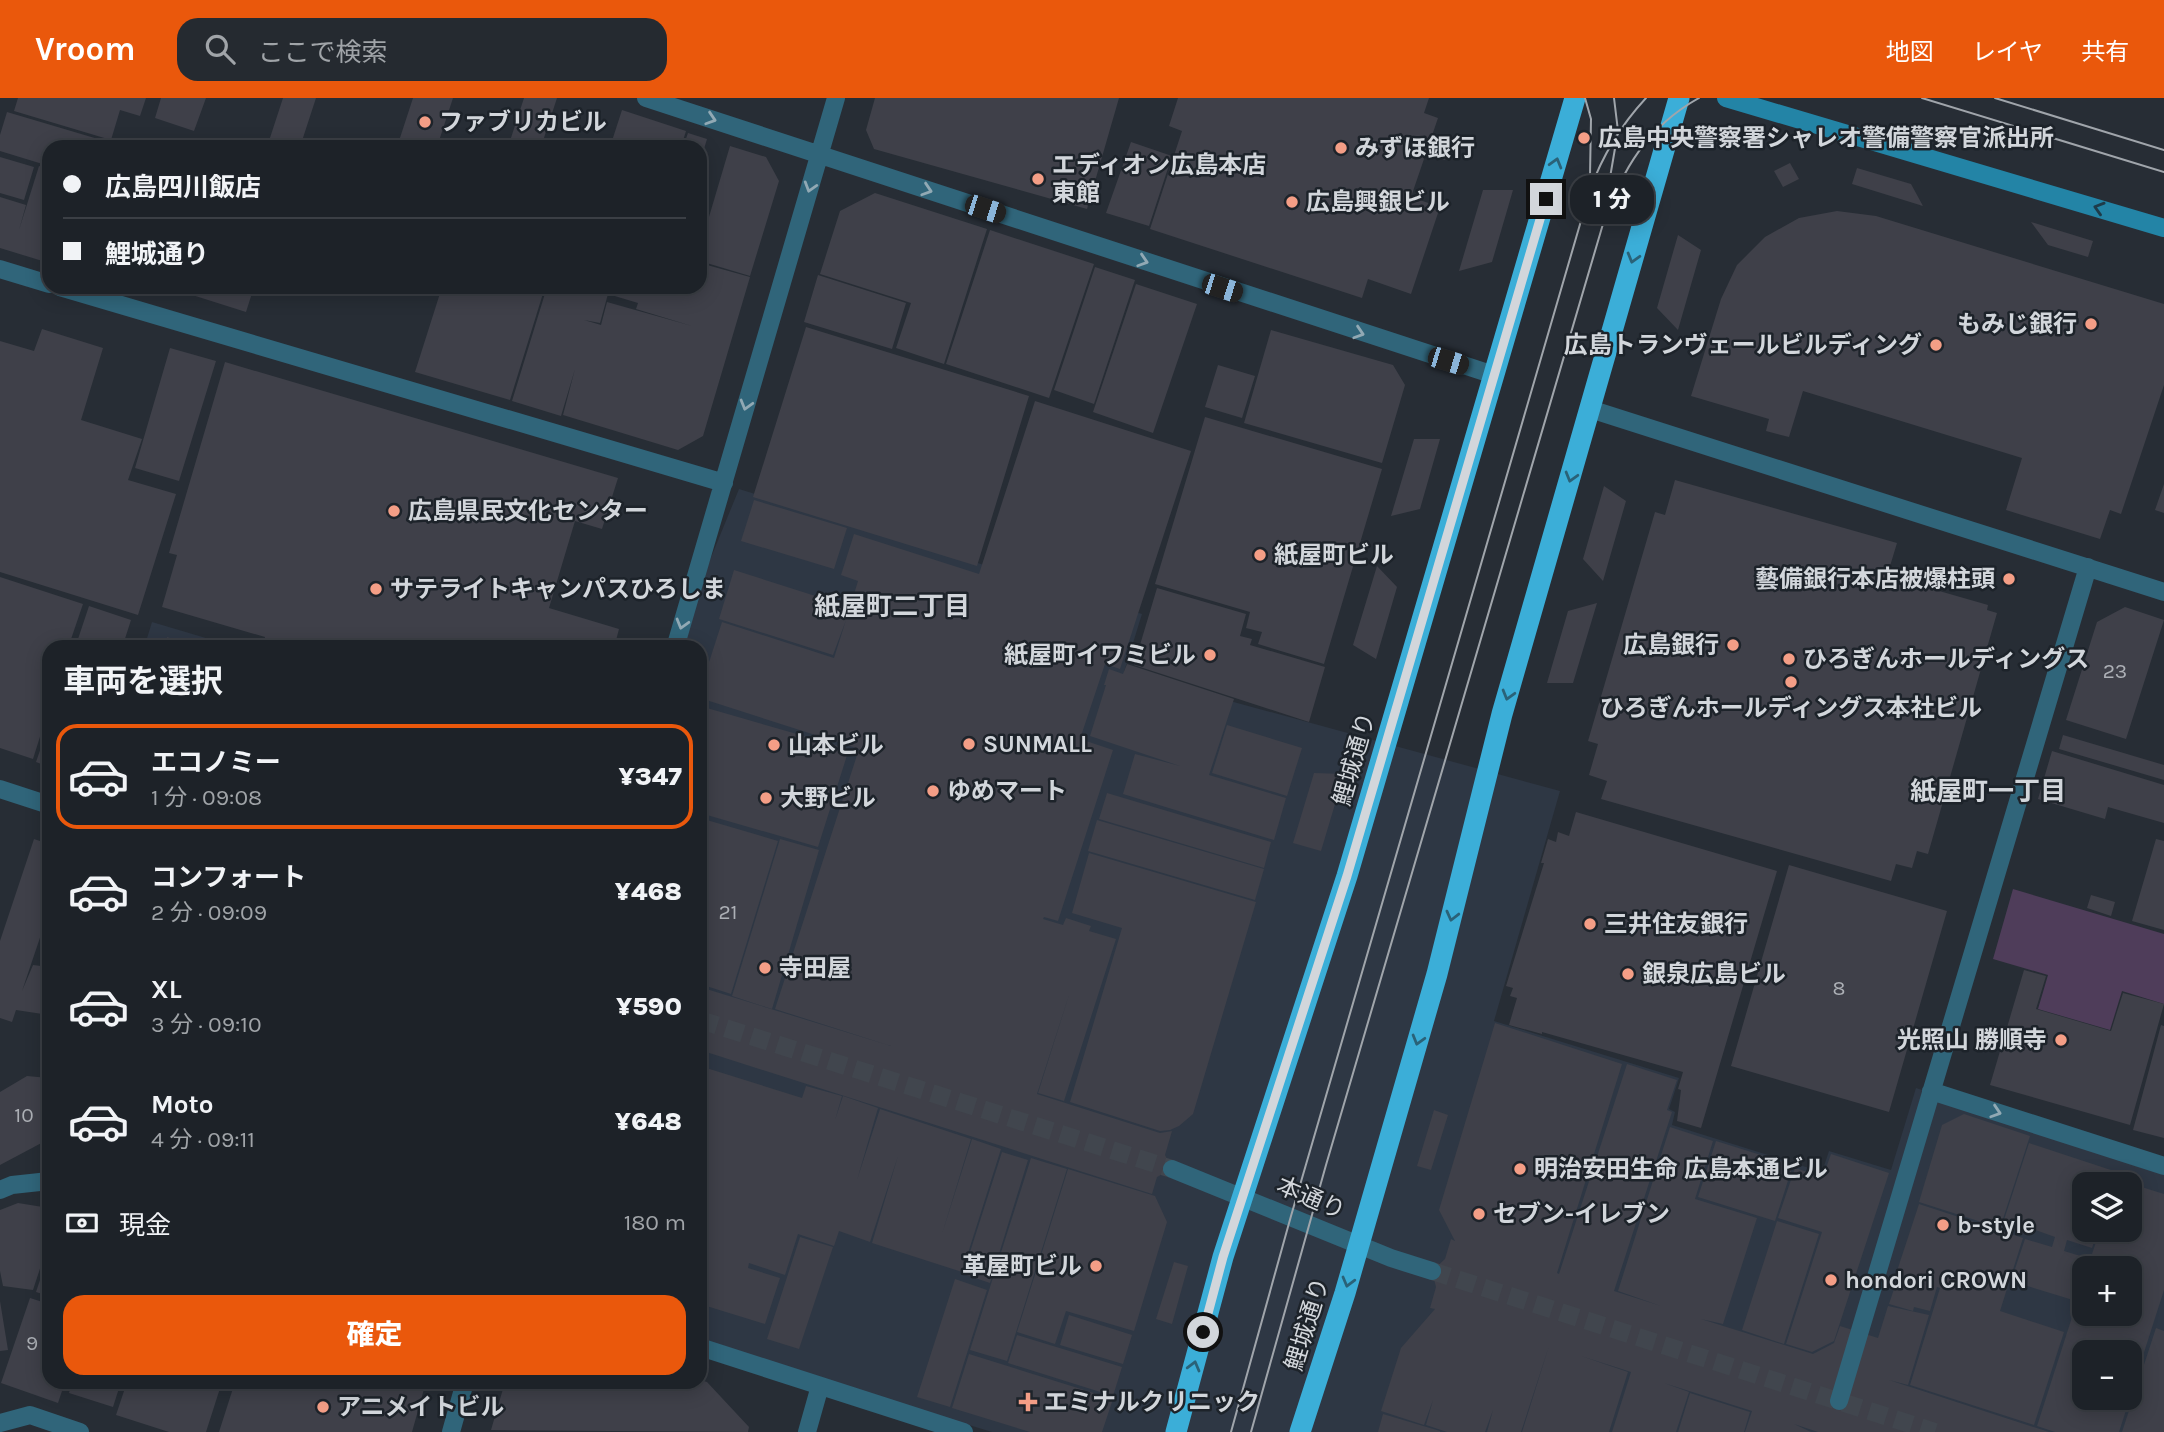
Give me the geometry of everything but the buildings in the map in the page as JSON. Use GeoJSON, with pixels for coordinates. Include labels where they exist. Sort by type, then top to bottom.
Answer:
{"type":"FeatureCollection","features":[{"type":"Feature","properties":{"kind":"highway","name":"鯉城通り"},"geometry":{"type":"LineString","coordinates":[[1176,1432],[1223,1257],[1347,876],[1575,98]]}},
{"type":"Feature","properties":{"kind":"highway","name":"鯉城通り"},"geometry":{"type":"LineString","coordinates":[[1300,1432],[1437,974],[1502,715],[1679,98]]}},
{"type":"Feature","properties":{"kind":"main road"},"geometry":{"type":"LineString","coordinates":[[1726,98],[2164,228]]}},
{"type":"Feature","properties":{"kind":"street"},"geometry":{"type":"LineString","coordinates":[[646,98],[1494,375]]}},
{"type":"Feature","properties":{"kind":"street"},"geometry":{"type":"LineString","coordinates":[[677,640],[836,98]]}},
{"type":"Feature","properties":{"kind":"street"},"geometry":{"type":"LineString","coordinates":[[0,269],[42,282]]}},
{"type":"Feature","properties":{"kind":"street"},"geometry":{"type":"LineString","coordinates":[[84,294],[724,483]]}},
{"type":"Feature","properties":{"kind":"street"},"geometry":{"type":"LineString","coordinates":[[1591,410],[2164,592]]}},
{"type":"Feature","properties":{"kind":"street"},"geometry":{"type":"LineString","coordinates":[[1839,1401],[2088,567]]}},
{"type":"Feature","properties":{"kind":"street"},"geometry":{"type":"LineString","coordinates":[[0,789],[42,803]]}},
{"type":"Feature","properties":{"kind":"street"},"geometry":{"type":"LineString","coordinates":[[1931,1091],[2164,1166]]}},
{"type":"Feature","properties":{"kind":"street","name":"本通り"},"geometry":{"type":"LineString","coordinates":[[1172,1169],[1391,1258],[1432,1271]]}},
{"type":"Feature","properties":{"kind":"street"},"geometry":{"type":"LineString","coordinates":[[0,1190],[12,1185],[42,1182]]}},
{"type":"Feature","properties":{"kind":"street"},"geometry":{"type":"LineString","coordinates":[[707,1350],[964,1432]]}},
{"type":"Feature","properties":{"kind":"street"},"geometry":{"type":"LineString","coordinates":[[807,1432],[820,1386]]}},
{"type":"Feature","properties":{"kind":"street"},"geometry":{"type":"LineString","coordinates":[[451,1432],[463,1389]]}},
{"type":"Feature","properties":{"kind":"street"},"geometry":{"type":"LineString","coordinates":[[0,1423],[30,1415],[80,1432]]}},
{"type":"Feature","properties":{"kind":"shaded area"},"geometry":{"type":"Polygon","coordinates":[[[739,489],[1142,614],[1124,672],[1560,791],[1494,1021],[1679,1078],[1669,1109],[1675,1112],[1672,1125],[1822,1172],[1829,1151],[1891,1170],[1916,1088],[2164,1169],[2164,1432],[992,1432],[707,1345],[707,640],[677,640],[739,489]]]}},
{"type":"Feature","properties":{"kind":"shaded area"},"geometry":{"type":"Polygon","coordinates":[[[152,622],[212,640],[146,640],[152,622]]]}},
{"type":"Feature","properties":{"kind":"shaded area"},"geometry":{"type":"Polygon","coordinates":[[[2013,889],[2164,934],[2164,1004],[2122,991],[2110,1030],[2038,1009],[2048,975],[1993,959],[2013,889]]]}},
{"type":"Feature","properties":{"kind":"tunnel"},"geometry":{"type":"LineString","coordinates":[[707,1022],[1172,1169]]}},
{"type":"Feature","properties":{"kind":"tunnel"},"geometry":{"type":"LineString","coordinates":[[1432,1271],[1935,1432]]}},
{"type":"Feature","properties":{"kind":"tram line"},"geometry":{"type":"LineString","coordinates":[[1585,98],[1591,119],[1590,175]]}},
{"type":"Feature","properties":{"kind":"tram line"},"geometry":{"type":"LineString","coordinates":[[1607,195],[1618,131],[1614,98]]}},
{"type":"Feature","properties":{"kind":"tram line"},"geometry":{"type":"LineString","coordinates":[[1231,1432],[1291,1216],[1590,190],[1613,141],[1646,98]]}},
{"type":"Feature","properties":{"kind":"tram line"},"geometry":{"type":"LineString","coordinates":[[1251,1432],[1326,1165],[1603,224],[1628,168],[1651,136],[1665,122],[1699,98]]}},
{"type":"Feature","properties":{"kind":"tram line"},"geometry":{"type":"LineString","coordinates":[[1922,98],[2164,172]]}},
{"type":"Feature","properties":{"kind":"tram line"},"geometry":{"type":"LineString","coordinates":[[1995,98],[2164,150]]}},
{"type":"Feature","properties":{"kind":"place","name":"ファブリカビル"},"geometry":{"type":"Point","coordinates":[425,122]}},
{"type":"Feature","properties":{"kind":"place","name":"広島中央警察署シャレオ警備警察官派出所"},"geometry":{"type":"Point","coordinates":[1584,138]}},
{"type":"Feature","properties":{"kind":"place","name":"みずほ銀行"},"geometry":{"type":"Point","coordinates":[1341,148]}},
{"type":"Feature","properties":{"kind":"place","name":"エディオン広島本店 東館"},"geometry":{"type":"Point","coordinates":[1038,179]}},
{"type":"Feature","properties":{"kind":"place","name":"広島興銀ビル"},"geometry":{"type":"Point","coordinates":[1292,202]}},
{"type":"Feature","properties":{"kind":"place","name":"もみじ銀行"},"geometry":{"type":"Point","coordinates":[2091,324]}},
{"type":"Feature","properties":{"kind":"place","name":"広島トランヴェールビルディング"},"geometry":{"type":"Point","coordinates":[1936,345]}},
{"type":"Feature","properties":{"kind":"place","name":"広島県民文化センター"},"geometry":{"type":"Point","coordinates":[394,511]}},
{"type":"Feature","properties":{"kind":"place","name":"紙屋町ビル"},"geometry":{"type":"Point","coordinates":[1260,555]}},
{"type":"Feature","properties":{"kind":"place","name":"藝備銀行本店被爆柱頭"},"geometry":{"type":"Point","coordinates":[2009,579]}},
{"type":"Feature","properties":{"kind":"place","name":"サテライトキャンパスひろしま"},"geometry":{"type":"Point","coordinates":[376,589]}},
{"type":"Feature","properties":{"kind":"place","name":"広島銀行"},"geometry":{"type":"Point","coordinates":[1733,645]}},
{"type":"Feature","properties":{"kind":"place","name":"紙屋町イワミビル"},"geometry":{"type":"Point","coordinates":[1210,655]}},
{"type":"Feature","properties":{"kind":"place","name":"ひろぎんホールディングス"},"geometry":{"type":"Point","coordinates":[1789,659]}},
{"type":"Feature","properties":{"kind":"place","name":"ひろぎんホールディングス本社ビル"},"geometry":{"type":"Point","coordinates":[1791,682]}},
{"type":"Feature","properties":{"kind":"place","name":"SUNMALL"},"geometry":{"type":"Point","coordinates":[969,744]}},
{"type":"Feature","properties":{"kind":"place","name":"山本ビル"},"geometry":{"type":"Point","coordinates":[774,745]}},
{"type":"Feature","properties":{"kind":"place","name":"ゆめマート"},"geometry":{"type":"Point","coordinates":[933,791]}},
{"type":"Feature","properties":{"kind":"place","name":"大野ビル"},"geometry":{"type":"Point","coordinates":[766,798]}},
{"type":"Feature","properties":{"kind":"place","name":"三井住友銀行"},"geometry":{"type":"Point","coordinates":[1590,924]}},
{"type":"Feature","properties":{"kind":"place","name":"寺田屋"},"geometry":{"type":"Point","coordinates":[765,968]}},
{"type":"Feature","properties":{"kind":"place","name":"銀泉広島ビル"},"geometry":{"type":"Point","coordinates":[1628,974]}},
{"type":"Feature","properties":{"kind":"place","name":"光照山 勝順寺"},"geometry":{"type":"Point","coordinates":[2061,1040]}},
{"type":"Feature","properties":{"kind":"place","name":"明治安田生命 広島本通ビル"},"geometry":{"type":"Point","coordinates":[1520,1169]}},
{"type":"Feature","properties":{"kind":"place","name":"セブン-イレブン"},"geometry":{"type":"Point","coordinates":[1479,1214]}},
{"type":"Feature","properties":{"kind":"place","name":"b-style"},"geometry":{"type":"Point","coordinates":[1943,1225]}},
{"type":"Feature","properties":{"kind":"place","name":"革屋町ビル"},"geometry":{"type":"Point","coordinates":[1096,1266]}},
{"type":"Feature","properties":{"kind":"place","name":"hondori CROWN"},"geometry":{"type":"Point","coordinates":[1831,1280]}},
{"type":"Feature","properties":{"kind":"place","name":"エミナルクリニック"},"geometry":{"type":"Point","coordinates":[1028,1402]}},
{"type":"Feature","properties":{"kind":"place","name":"アニメイトビル"},"geometry":{"type":"Point","coordinates":[323,1407]}},
{"type":"Feature","properties":{"kind":"district","name":"紙屋町二丁目"},"geometry":{"type":"Point","coordinates":[892,606]}},
{"type":"Feature","properties":{"kind":"district","name":"紙屋町一丁目"},"geometry":{"type":"Point","coordinates":[1988,791]}},
{"type":"Feature","properties":{"kind":"route"},"geometry":{"type":"LineString","coordinates":[[1203,1332],[1223,1257],[1347,876],[1546,199]]}}]}
